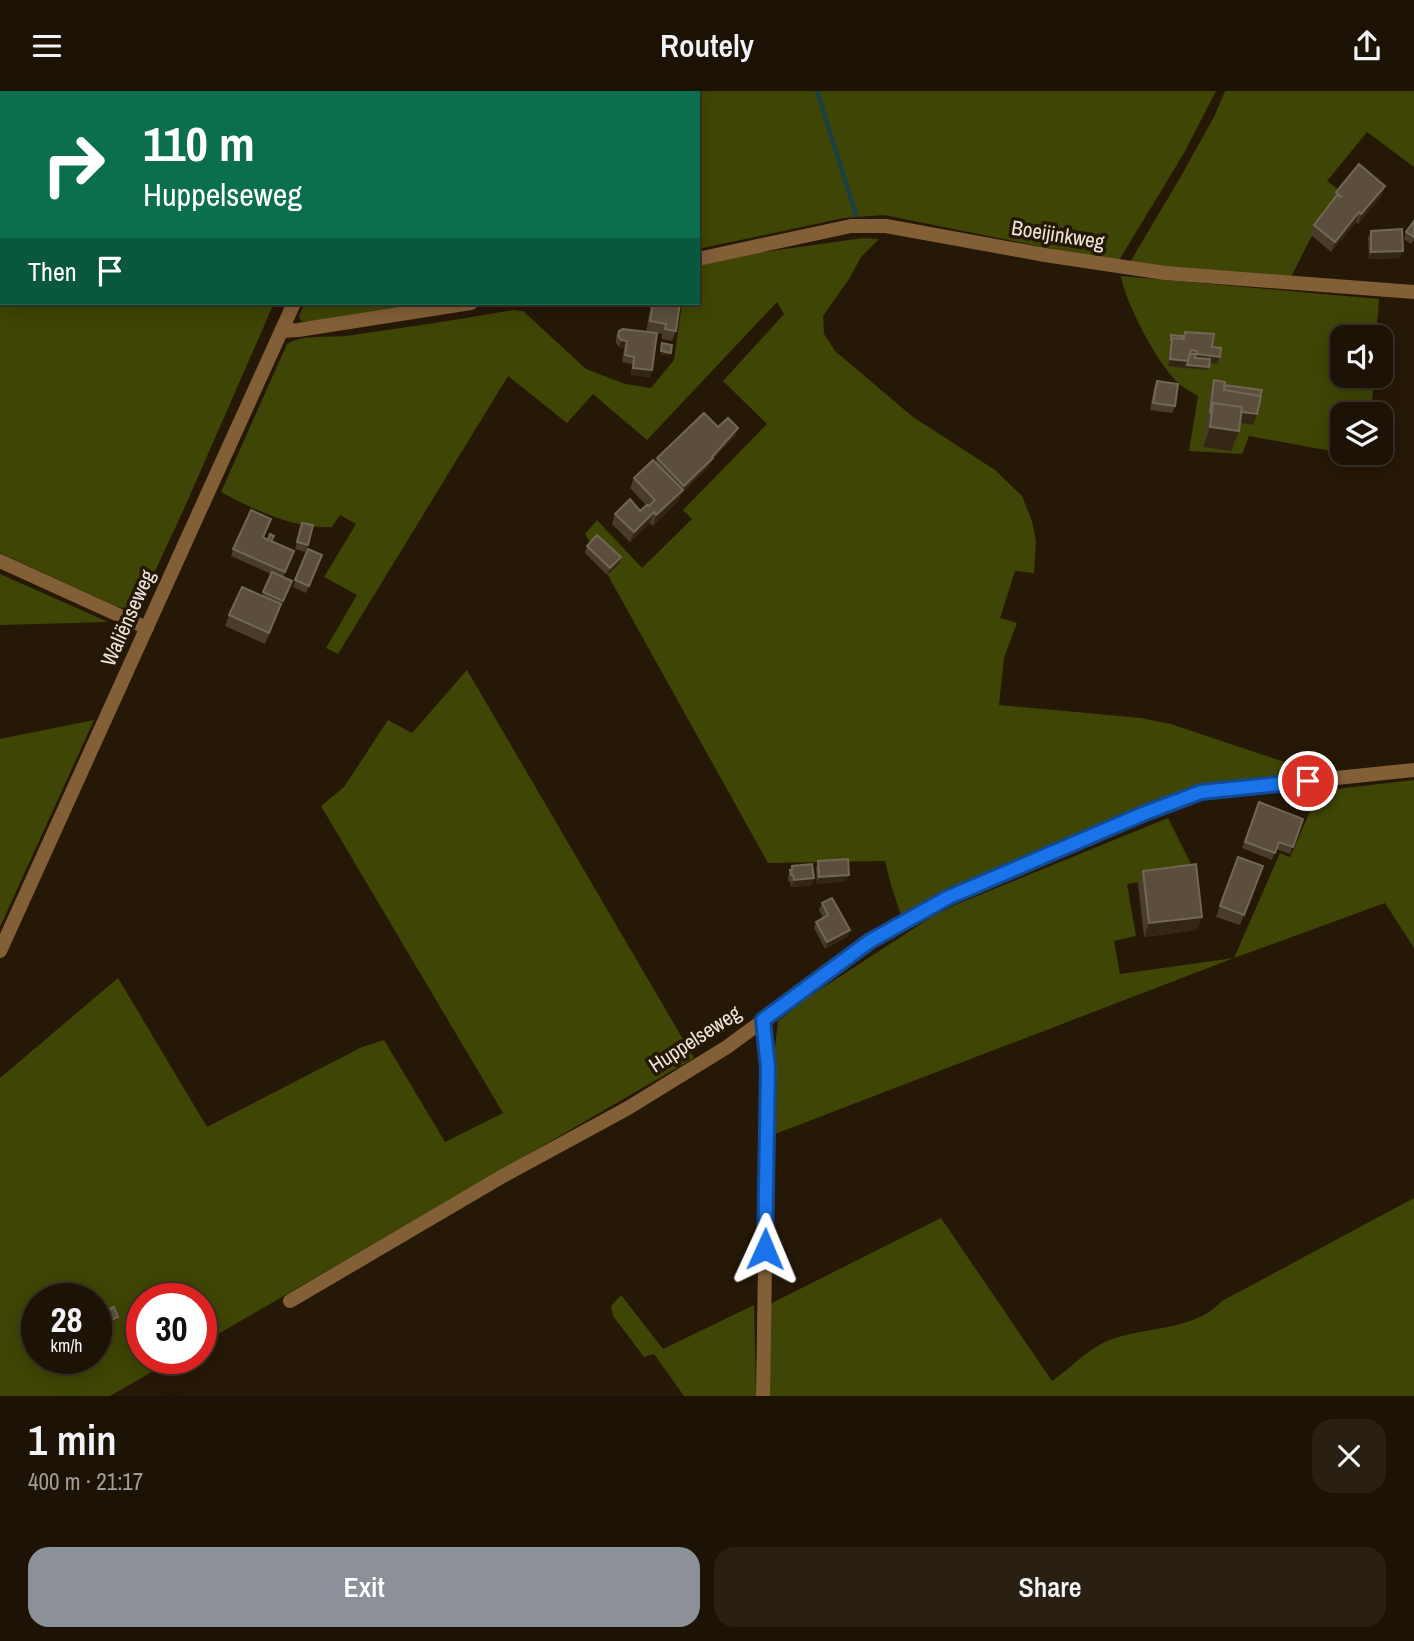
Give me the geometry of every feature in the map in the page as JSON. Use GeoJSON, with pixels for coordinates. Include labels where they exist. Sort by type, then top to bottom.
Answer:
{"type":"FeatureCollection","features":[{"type":"Feature","properties":{"kind":"street","name":"Boeijinkweg"},"geometry":{"type":"LineString","coordinates":[[700,258],[851,226],[886,226],[1045,255],[1165,273],[1414,292]]}},
{"type":"Feature","properties":{"kind":"street","name":"Waliënseweg"},"geometry":{"type":"LineString","coordinates":[[0,951],[293,305]]}},
{"type":"Feature","properties":{"kind":"street"},"geometry":{"type":"LineString","coordinates":[[281,331],[458,305]]}},
{"type":"Feature","properties":{"kind":"street"},"geometry":{"type":"LineString","coordinates":[[0,561],[147,628]]}},
{"type":"Feature","properties":{"kind":"street","name":"Huppelseweg"},"geometry":{"type":"LineString","coordinates":[[290,1301],[503,1176],[628,1108],[727,1047],[870,941],[949,897],[1145,813],[1201,792],[1414,770]]}},
{"type":"Feature","properties":{"kind":"street"},"geometry":{"type":"LineString","coordinates":[[763,1020],[768,1068],[763,1396]]}},
{"type":"Feature","properties":{"kind":"green space"},"geometry":{"type":"Polygon","coordinates":[[[700,91],[1216,91],[1184,153],[1118,262],[884,215],[844,218],[700,249],[700,91]]]}},
{"type":"Feature","properties":{"kind":"green space"},"geometry":{"type":"Polygon","coordinates":[[[1225,91],[1414,91],[1414,167],[1367,132],[1327,181],[1344,194],[1310,239],[1290,279],[1129,264],[1214,117],[1225,91]]]}},
{"type":"Feature","properties":{"kind":"green space"},"geometry":{"type":"Polygon","coordinates":[[[863,238],[879,239],[861,257],[823,316],[824,334],[835,351],[913,417],[995,470],[1022,496],[1032,521],[1036,541],[1034,573],[1015,571],[1000,618],[1017,623],[1004,658],[999,705],[1141,718],[1171,724],[1323,776],[1224,785],[954,888],[901,915],[885,861],[768,863],[585,534],[597,520],[642,568],[692,519],[683,510],[767,424],[723,381],[784,314],[777,302],[647,440],[593,394],[567,423],[508,376],[338,654],[326,648],[357,595],[324,577],[356,524],[340,515],[332,527],[289,522],[261,512],[221,492],[287,344],[308,338],[346,336],[513,310],[523,311],[586,369],[625,384],[651,388],[674,360],[682,305],[700,305],[700,265],[757,253],[863,238]]]}},
{"type":"Feature","properties":{"kind":"green space"},"geometry":{"type":"Polygon","coordinates":[[[1121,276],[1379,299],[1377,325],[1330,325],[1330,388],[1373,388],[1372,402],[1330,402],[1330,451],[1249,436],[1242,454],[1189,451],[1198,396],[1179,384],[1153,349],[1121,276]]]}},
{"type":"Feature","properties":{"kind":"green space"},"geometry":{"type":"Polygon","coordinates":[[[0,305],[273,305],[142,599],[125,608],[118,607],[0,553],[0,305]]]}},
{"type":"Feature","properties":{"kind":"green space"},"geometry":{"type":"Polygon","coordinates":[[[304,305],[423,305],[308,322],[301,321],[299,316],[304,305]]]}},
{"type":"Feature","properties":{"kind":"green space"},"geometry":{"type":"Polygon","coordinates":[[[0,574],[108,622],[0,625],[0,574]]]}},
{"type":"Feature","properties":{"kind":"green space"},"geometry":{"type":"Polygon","coordinates":[[[467,670],[694,1058],[217,1335],[217,1283],[126,1283],[126,1374],[148,1374],[110,1396],[0,1396],[0,1078],[118,978],[207,1127],[362,1047],[384,1040],[445,1142],[503,1113],[321,806],[344,787],[388,720],[412,733],[467,670]]]}},
{"type":"Feature","properties":{"kind":"green space"},"geometry":{"type":"Polygon","coordinates":[[[94,720],[0,927],[0,739],[94,720]]]}},
{"type":"Feature","properties":{"kind":"green space"},"geometry":{"type":"Polygon","coordinates":[[[1414,780],[1414,948],[1385,903],[1234,958],[1280,853],[1290,857],[1319,791],[1414,780]]]}},
{"type":"Feature","properties":{"kind":"green space"},"geometry":{"type":"Polygon","coordinates":[[[1168,818],[1196,874],[1127,884],[1136,936],[1114,941],[1120,974],[1234,958],[770,1136],[778,1021],[807,998],[933,916],[1168,818]]]}},
{"type":"Feature","properties":{"kind":"green space"},"geometry":{"type":"Polygon","coordinates":[[[1414,1198],[1414,1396],[770,1396],[768,1305],[941,1218],[1052,1381],[1105,1342],[1197,1319],[1222,1301],[1414,1198]]]}},
{"type":"Feature","properties":{"kind":"green space"},"geometry":{"type":"Polygon","coordinates":[[[621,1295],[663,1349],[754,1305],[756,1396],[684,1396],[654,1354],[644,1357],[613,1316],[611,1306],[621,1295]]]}},
{"type":"Feature","properties":{"kind":"building"},"geometry":{"type":"Polygon","coordinates":[[[1359,164],[1385,186],[1335,242],[1314,225],[1337,195],[1342,197],[1336,192],[1359,164]]]}},
{"type":"Feature","properties":{"kind":"building"},"geometry":{"type":"Polygon","coordinates":[[[1414,221],[1414,237],[1406,232],[1414,221]]]}},
{"type":"Feature","properties":{"kind":"building"},"geometry":{"type":"Polygon","coordinates":[[[1402,229],[1403,251],[1371,252],[1371,231],[1402,229]]]}},
{"type":"Feature","properties":{"kind":"building"},"geometry":{"type":"Polygon","coordinates":[[[653,305],[680,305],[676,331],[665,329],[666,324],[650,321],[653,305]]]}},
{"type":"Feature","properties":{"kind":"building"},"geometry":{"type":"Polygon","coordinates":[[[623,329],[657,333],[652,370],[633,368],[634,357],[625,355],[627,341],[618,336],[623,329]]]}},
{"type":"Feature","properties":{"kind":"building"},"geometry":{"type":"Polygon","coordinates":[[[1185,332],[1214,334],[1212,347],[1221,348],[1220,357],[1197,354],[1197,351],[1191,350],[1188,361],[1170,359],[1172,338],[1184,339],[1185,332]]]}},
{"type":"Feature","properties":{"kind":"building"},"geometry":{"type":"Polygon","coordinates":[[[1171,335],[1183,336],[1183,339],[1172,338],[1171,341],[1171,335]]]}},
{"type":"Feature","properties":{"kind":"building"},"geometry":{"type":"Polygon","coordinates":[[[662,343],[672,345],[671,353],[661,351],[662,343]]]}},
{"type":"Feature","properties":{"kind":"building"},"geometry":{"type":"Polygon","coordinates":[[[1190,354],[1196,354],[1195,358],[1210,359],[1209,367],[1187,365],[1190,354]]]}},
{"type":"Feature","properties":{"kind":"building"},"geometry":{"type":"Polygon","coordinates":[[[1214,380],[1225,382],[1224,390],[1261,396],[1257,414],[1241,412],[1242,407],[1213,403],[1210,413],[1214,380]]]}},
{"type":"Feature","properties":{"kind":"building"},"geometry":{"type":"Polygon","coordinates":[[[1157,381],[1178,384],[1175,406],[1153,403],[1157,381]]]}},
{"type":"Feature","properties":{"kind":"building"},"geometry":{"type":"Polygon","coordinates":[[[1224,385],[1262,390],[1260,396],[1224,390],[1224,385]]]}},
{"type":"Feature","properties":{"kind":"building"},"geometry":{"type":"Polygon","coordinates":[[[1213,403],[1242,407],[1239,431],[1210,427],[1213,403]]]}},
{"type":"Feature","properties":{"kind":"building"},"geometry":{"type":"Polygon","coordinates":[[[704,413],[718,427],[728,418],[738,428],[713,458],[684,486],[657,458],[704,413]]]}},
{"type":"Feature","properties":{"kind":"building"},"geometry":{"type":"Polygon","coordinates":[[[653,460],[683,490],[656,515],[654,512],[634,532],[615,514],[630,499],[640,511],[655,500],[634,478],[653,460]]]}},
{"type":"Feature","properties":{"kind":"building"},"geometry":{"type":"Polygon","coordinates":[[[251,510],[271,519],[263,537],[268,540],[270,534],[274,536],[271,541],[294,551],[285,572],[233,549],[251,510]]]}},
{"type":"Feature","properties":{"kind":"building"},"geometry":{"type":"Polygon","coordinates":[[[302,523],[313,525],[308,545],[297,542],[302,523]]]}},
{"type":"Feature","properties":{"kind":"building"},"geometry":{"type":"Polygon","coordinates":[[[597,535],[621,557],[610,568],[587,546],[597,535]]]}},
{"type":"Feature","properties":{"kind":"building"},"geometry":{"type":"Polygon","coordinates":[[[308,549],[322,555],[309,586],[295,580],[308,549]]]}},
{"type":"Feature","properties":{"kind":"building"},"geometry":{"type":"Polygon","coordinates":[[[272,572],[292,581],[283,601],[263,592],[272,572]]]}},
{"type":"Feature","properties":{"kind":"building"},"geometry":{"type":"Polygon","coordinates":[[[242,587],[281,604],[269,633],[229,615],[242,587]]]}},
{"type":"Feature","properties":{"kind":"building"},"geometry":{"type":"Polygon","coordinates":[[[1259,802],[1303,819],[1293,847],[1279,842],[1275,853],[1245,842],[1259,802]]]}},
{"type":"Feature","properties":{"kind":"building"},"geometry":{"type":"Polygon","coordinates":[[[1238,857],[1263,866],[1244,915],[1220,906],[1238,857]]]}},
{"type":"Feature","properties":{"kind":"building"},"geometry":{"type":"Polygon","coordinates":[[[848,859],[849,875],[819,877],[818,861],[848,859]]]}},
{"type":"Feature","properties":{"kind":"building"},"geometry":{"type":"Polygon","coordinates":[[[812,864],[814,878],[794,880],[790,870],[792,866],[812,864]]]}},
{"type":"Feature","properties":{"kind":"building"},"geometry":{"type":"Polygon","coordinates":[[[1196,864],[1202,917],[1149,923],[1143,871],[1196,864]]]}},
{"type":"Feature","properties":{"kind":"building"},"geometry":{"type":"Polygon","coordinates":[[[832,898],[850,930],[827,942],[816,922],[828,915],[822,903],[832,898]]]}},
{"type":"Feature","properties":{"kind":"building"},"geometry":{"type":"Polygon","coordinates":[[[114,1307],[118,1317],[112,1320],[114,1307]]]}},
{"type":"Feature","properties":{"kind":"waterway"},"geometry":{"type":"LineString","coordinates":[[817,91],[856,215]]}},
{"type":"Feature","properties":{"kind":"route"},"geometry":{"type":"LineString","coordinates":[[765,1249],[768,1068],[763,1020],[870,941],[949,897],[1145,813],[1201,792],[1308,781]]}}]}
